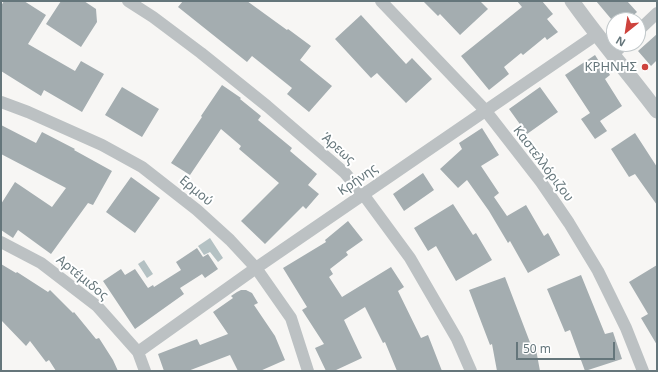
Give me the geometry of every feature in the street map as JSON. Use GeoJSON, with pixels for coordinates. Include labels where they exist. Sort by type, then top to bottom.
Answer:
{"type":"FeatureCollection","features":[{"type":"Feature","properties":{"kind":"street","name":"Άρεως"},"geometry":{"type":"LineString","coordinates":[[128,1],[153,17],[202,53],[345,173],[363,194],[410,258],[457,339],[471,371]]}},
{"type":"Feature","properties":{"kind":"street","name":"Καστελλόριζου"},"geometry":{"type":"LineString","coordinates":[[381,1],[485,110],[541,182],[598,271],[626,328],[643,371]]}},
{"type":"Feature","properties":{"kind":"street"},"geometry":{"type":"LineString","coordinates":[[572,1],[596,35],[606,41]]}},
{"type":"Feature","properties":{"kind":"street"},"geometry":{"type":"LineString","coordinates":[[646,23],[657,13]]}},
{"type":"Feature","properties":{"kind":"street","name":"Κρήνης"},"geometry":{"type":"LineString","coordinates":[[138,352],[256,268],[596,35]]}},
{"type":"Feature","properties":{"kind":"street"},"geometry":{"type":"LineString","coordinates":[[621,52],[657,111]]}},
{"type":"Feature","properties":{"kind":"street","name":"Ερμού"},"geometry":{"type":"LineString","coordinates":[[1,102],[28,112],[95,142],[142,167],[197,210],[230,240],[256,268],[290,318],[308,371]]}},
{"type":"Feature","properties":{"kind":"street","name":"Αρτέμιδος"},"geometry":{"type":"LineString","coordinates":[[1,242],[41,263],[97,306],[138,352],[146,371]]}},
{"type":"Feature","properties":{"kind":"shaded area"},"geometry":{"type":"Polygon","coordinates":[[[210,238],[223,258],[218,262],[210,252],[204,255],[198,246],[210,238]]]}},
{"type":"Feature","properties":{"kind":"shaded area"},"geometry":{"type":"Polygon","coordinates":[[[144,260],[153,274],[147,278],[138,264],[144,260]]]}},
{"type":"Feature","properties":{"kind":"building"},"geometry":{"type":"Polygon","coordinates":[[[4,1],[24,1],[46,15],[28,44],[75,71],[81,61],[104,74],[82,112],[44,90],[41,96],[1,71],[1,6],[4,1]]]}},
{"type":"Feature","properties":{"kind":"building"},"geometry":{"type":"Polygon","coordinates":[[[61,1],[84,1],[96,9],[97,22],[81,47],[46,24],[61,1]]]}},
{"type":"Feature","properties":{"kind":"building"},"geometry":{"type":"Polygon","coordinates":[[[183,1],[247,1],[311,46],[300,60],[332,86],[309,112],[287,94],[292,88],[252,56],[247,62],[178,7],[183,1]]]}},
{"type":"Feature","properties":{"kind":"building"},"geometry":{"type":"Polygon","coordinates":[[[423,1],[480,1],[488,9],[460,35],[440,14],[438,16],[423,1]]]}},
{"type":"Feature","properties":{"kind":"building"},"geometry":{"type":"Polygon","coordinates":[[[517,1],[542,1],[553,14],[547,19],[558,32],[547,40],[545,37],[523,55],[521,53],[504,67],[509,74],[489,90],[461,56],[522,7],[517,1]]]}},
{"type":"Feature","properties":{"kind":"building"},"geometry":{"type":"Polygon","coordinates":[[[596,1],[627,1],[637,12],[606,12],[596,1]]]}},
{"type":"Feature","properties":{"kind":"building"},"geometry":{"type":"Polygon","coordinates":[[[361,15],[406,64],[412,58],[432,79],[406,103],[377,73],[371,78],[335,39],[361,15]]]}},
{"type":"Feature","properties":{"kind":"building"},"geometry":{"type":"Polygon","coordinates":[[[657,34],[657,60],[651,66],[639,52],[646,52],[646,44],[657,34]]]}},
{"type":"Feature","properties":{"kind":"building"},"geometry":{"type":"Polygon","coordinates":[[[595,55],[610,75],[605,79],[622,106],[600,121],[607,131],[595,139],[581,119],[590,113],[565,75],[595,55]]]}},
{"type":"Feature","properties":{"kind":"building"},"geometry":{"type":"Polygon","coordinates":[[[222,85],[241,98],[240,99],[261,116],[258,120],[292,148],[290,151],[317,174],[308,185],[319,194],[306,209],[303,206],[265,244],[241,221],[279,183],[239,149],[241,146],[221,129],[190,175],[171,163],[222,85]]]}},
{"type":"Feature","properties":{"kind":"building"},"geometry":{"type":"Polygon","coordinates":[[[122,87],[159,109],[142,137],[105,115],[122,87]]]}},
{"type":"Feature","properties":{"kind":"building"},"geometry":{"type":"Polygon","coordinates":[[[540,87],[558,112],[527,134],[509,109],[540,87]]]}},
{"type":"Feature","properties":{"kind":"building"},"geometry":{"type":"Polygon","coordinates":[[[1,125],[36,143],[42,132],[75,149],[74,150],[112,171],[93,205],[88,203],[51,254],[18,230],[13,238],[1,230],[1,204],[15,182],[52,207],[66,188],[1,154],[1,125]]]}},
{"type":"Feature","properties":{"kind":"building"},"geometry":{"type":"Polygon","coordinates":[[[482,128],[499,155],[481,166],[499,193],[494,197],[507,216],[526,205],[544,236],[548,233],[560,255],[528,273],[510,241],[508,243],[489,211],[467,180],[458,188],[440,169],[462,149],[459,143],[482,128]]]}},
{"type":"Feature","properties":{"kind":"building"},"geometry":{"type":"Polygon","coordinates":[[[635,133],[657,167],[657,205],[635,174],[629,177],[611,149],[635,133]]]}},
{"type":"Feature","properties":{"kind":"building"},"geometry":{"type":"Polygon","coordinates":[[[423,173],[434,190],[404,211],[393,194],[423,173]]]}},
{"type":"Feature","properties":{"kind":"building"},"geometry":{"type":"Polygon","coordinates":[[[131,177],[160,198],[135,233],[106,212],[131,177]]]}},
{"type":"Feature","properties":{"kind":"building"},"geometry":{"type":"Polygon","coordinates":[[[453,204],[473,235],[476,233],[492,260],[456,281],[436,246],[428,251],[414,228],[453,204]]]}},
{"type":"Feature","properties":{"kind":"building"},"geometry":{"type":"Polygon","coordinates":[[[348,221],[363,240],[346,252],[348,255],[330,269],[333,274],[329,277],[342,297],[391,267],[404,287],[398,291],[421,338],[428,335],[442,371],[397,371],[385,342],[383,343],[365,307],[344,320],[362,358],[334,371],[326,371],[315,348],[324,344],[302,310],[307,307],[283,268],[326,242],[325,240],[348,221]]]}},
{"type":"Feature","properties":{"kind":"building"},"geometry":{"type":"Polygon","coordinates":[[[197,248],[203,257],[208,254],[218,269],[205,278],[202,274],[180,288],[184,294],[135,329],[103,281],[121,269],[125,275],[135,269],[148,288],[153,285],[154,287],[181,270],[176,262],[197,248]]]}},
{"type":"Feature","properties":{"kind":"building"},"geometry":{"type":"Polygon","coordinates":[[[1,264],[16,273],[17,272],[48,292],[50,290],[73,313],[74,312],[96,339],[99,338],[118,371],[56,371],[49,360],[46,362],[30,341],[26,346],[1,320],[1,264]]]}},
{"type":"Feature","properties":{"kind":"building"},"geometry":{"type":"Polygon","coordinates":[[[657,265],[657,345],[641,318],[648,314],[629,282],[657,265]]]}},
{"type":"Feature","properties":{"kind":"building"},"geometry":{"type":"Polygon","coordinates":[[[581,275],[605,334],[613,332],[622,359],[585,371],[570,330],[565,332],[547,289],[581,275]]]}},
{"type":"Feature","properties":{"kind":"building"},"geometry":{"type":"Polygon","coordinates":[[[505,277],[531,345],[535,344],[540,371],[497,371],[492,344],[490,345],[469,290],[505,277]]]}},
{"type":"Feature","properties":{"kind":"building"},"geometry":{"type":"Polygon","coordinates":[[[241,290],[246,290],[252,293],[258,303],[254,305],[275,336],[285,360],[260,371],[238,371],[230,355],[188,371],[164,371],[158,354],[197,339],[200,345],[228,334],[213,312],[233,298],[231,296],[241,290]]]}},
{"type":"Feature","properties":{"kind":"place","name":"ΚΡΗΝΗΣ"},"geometry":{"type":"Point","coordinates":[645,67]}}]}
